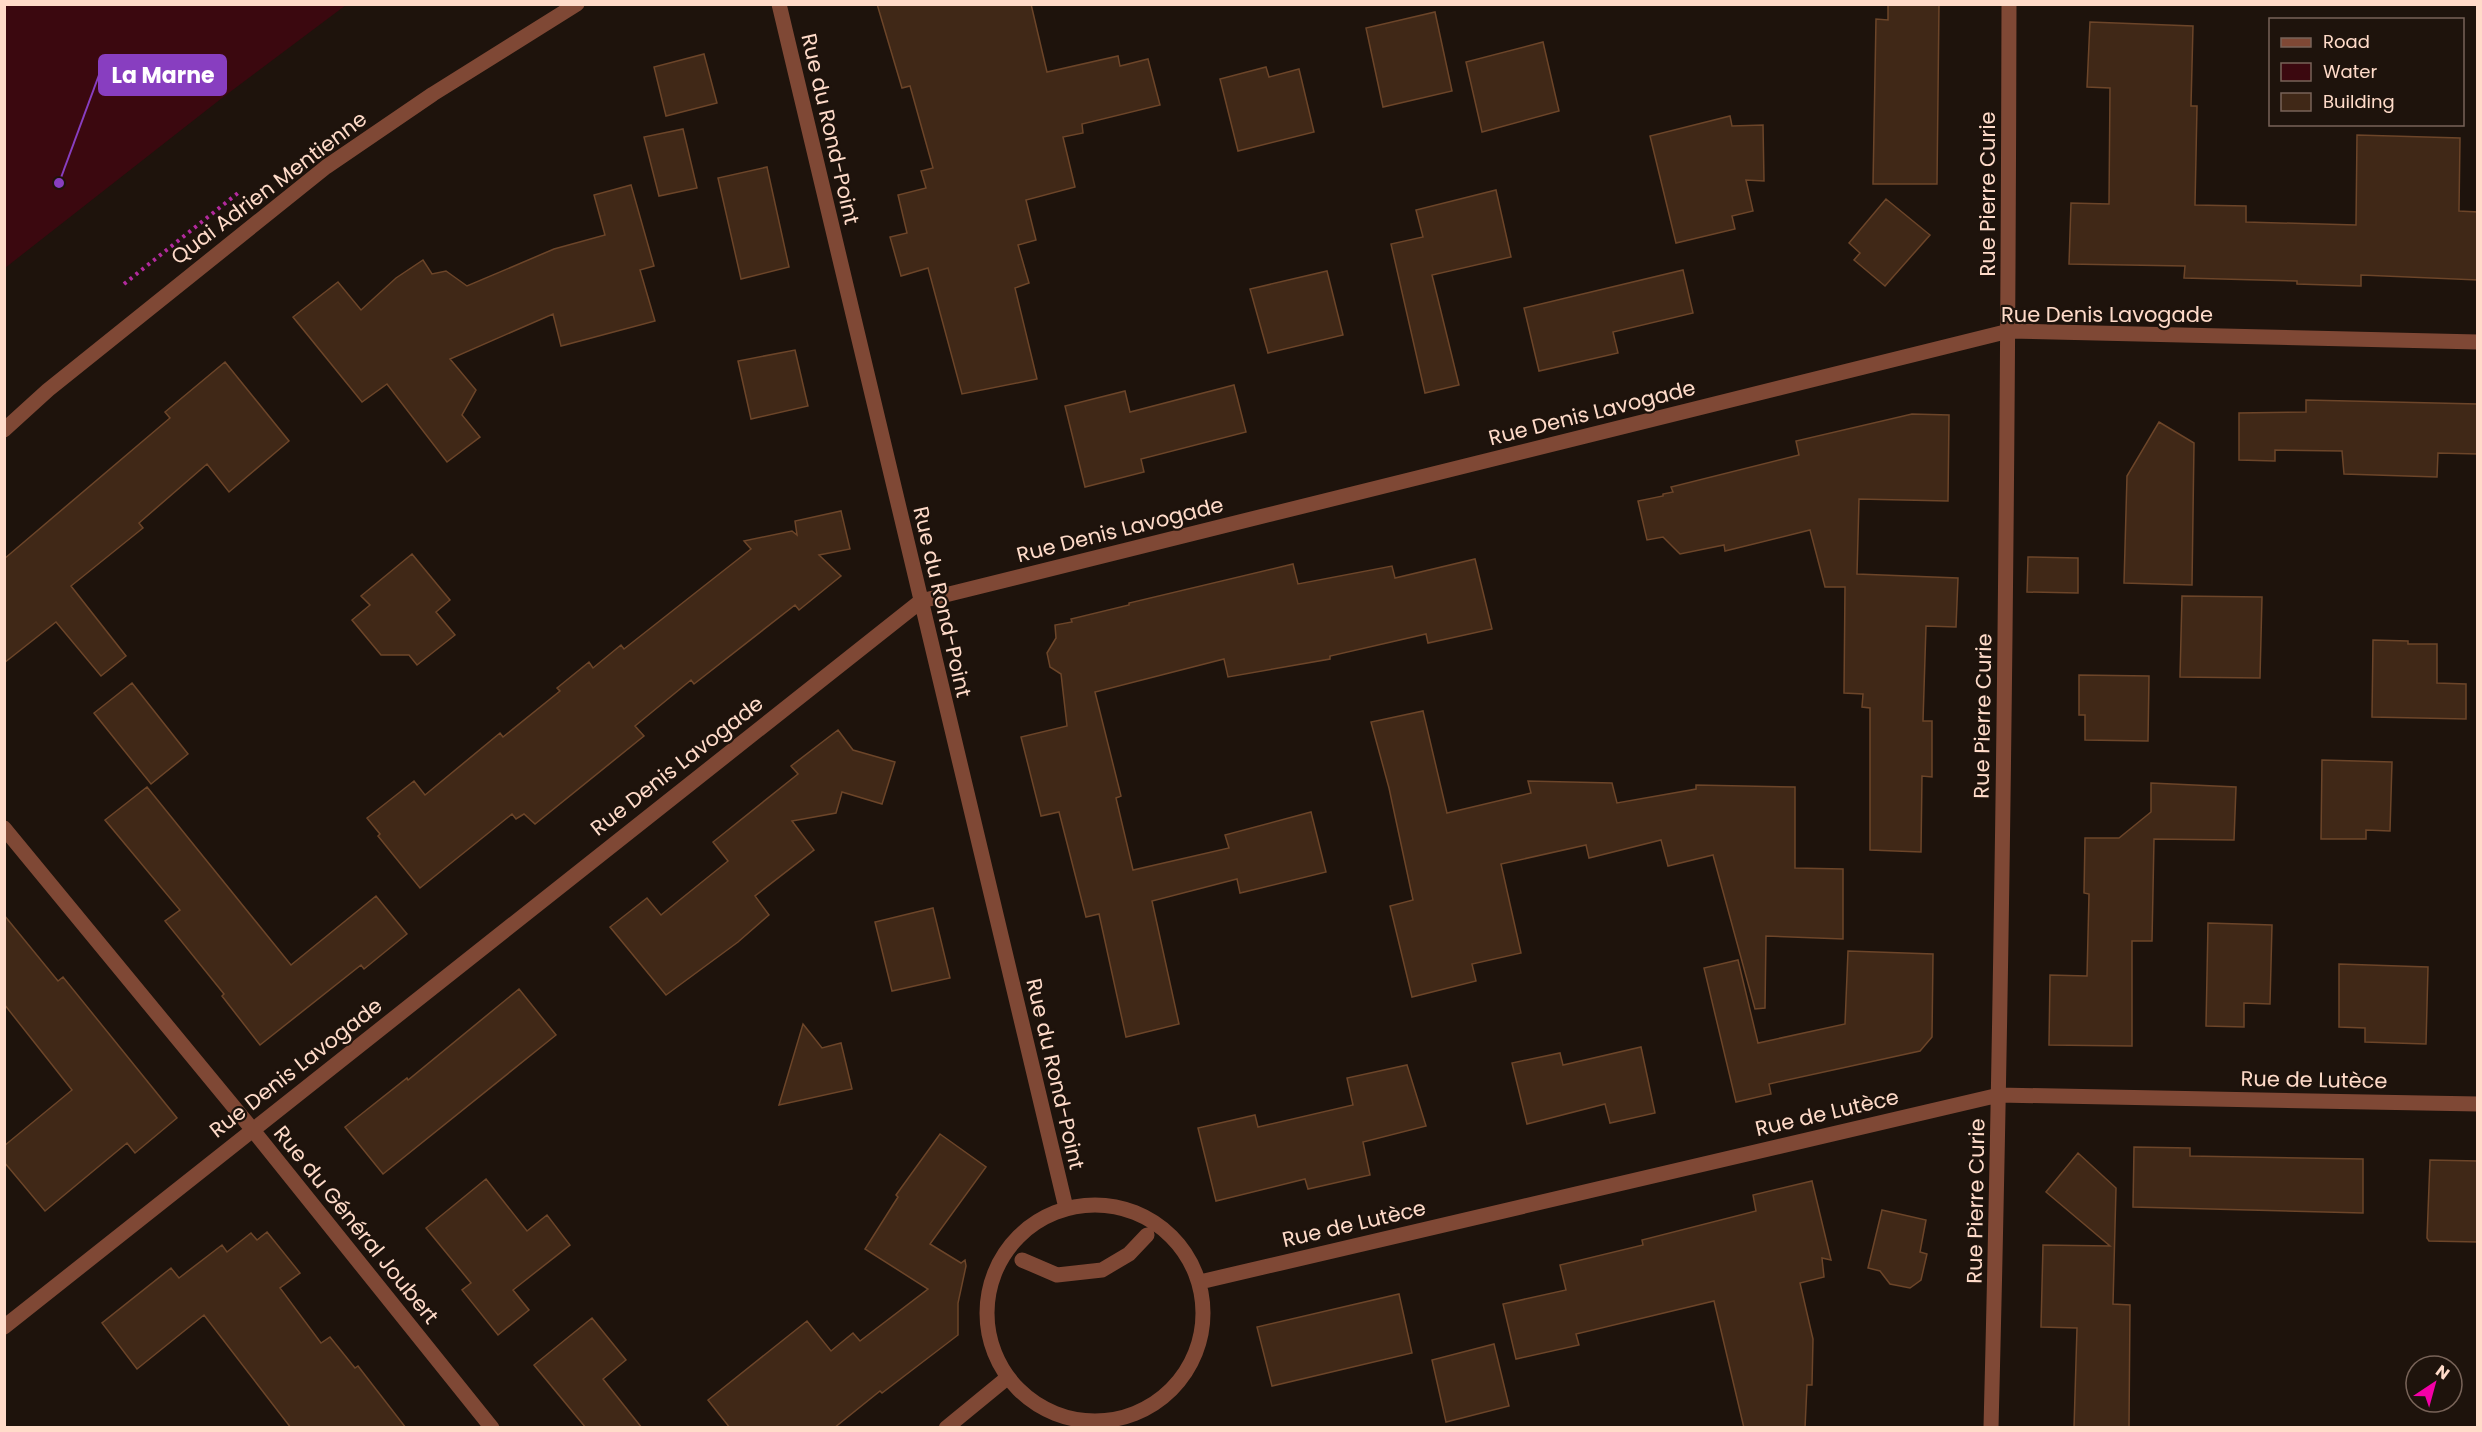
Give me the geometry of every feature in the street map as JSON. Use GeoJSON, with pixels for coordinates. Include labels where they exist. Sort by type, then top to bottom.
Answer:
{"type":"FeatureCollection","features":[{"type":"Feature","properties":{"kind":"street","name":"Quai Adrien Mentienne"},"geometry":{"type":"LineString","coordinates":[[4,430],[48,390],[326,166],[433,94],[577,4]]}},
{"type":"Feature","properties":{"kind":"street","name":"Rue du Rond-Point"},"geometry":{"type":"LineString","coordinates":[[779,4],[1066,1208]]}},
{"type":"Feature","properties":{"kind":"street","name":"Rue Pierre Curie"},"geometry":{"type":"LineString","coordinates":[[1991,1428],[1999,1095],[2008,331],[2009,4]]}},
{"type":"Feature","properties":{"kind":"street","name":"Rue Denis Lavogade"},"geometry":{"type":"LineString","coordinates":[[4,1327],[921,601],[2008,331],[2478,342]]}},
{"type":"Feature","properties":{"kind":"street","name":"Rue du Général Joubert"},"geometry":{"type":"LineString","coordinates":[[4,828],[252,1129],[492,1428]]}},
{"type":"Feature","properties":{"kind":"street","name":"Rue de Lutèce"},"geometry":{"type":"LineString","coordinates":[[1200,1282],[1999,1095],[2478,1104]]}},
{"type":"Feature","properties":{"kind":"street"},"geometry":{"type":"LineString","coordinates":[[1099,1204],[1132,1211],[1162,1227],[1185,1252],[1200,1282],[1204,1317],[1197,1352],[1180,1383],[1153,1406],[1121,1424],[1089,1422],[1057,1415],[1029,1400],[1007,1378],[991,1347],[986,1312],[992,1277],[1008,1247],[1034,1223],[1066,1208],[1099,1204]]}},
{"type":"Feature","properties":{"kind":"street"},"geometry":{"type":"LineString","coordinates":[[1022,1260],[1057,1275],[1102,1270],[1129,1254],[1148,1235]]}},
{"type":"Feature","properties":{"kind":"street"},"geometry":{"type":"LineString","coordinates":[[946,1428],[1007,1378]]}},
{"type":"Feature","properties":{"kind":"water"},"geometry":{"type":"Polygon","coordinates":[[[5,4],[346,5],[222,98],[5,268],[5,4]]]}},
{"type":"Feature","properties":{"kind":"building"},"geometry":{"type":"Polygon","coordinates":[[[877,4],[1031,4],[1047,72],[1118,56],[1120,66],[1148,59],[1160,105],[1082,124],[1083,133],[1063,137],[1075,187],[1026,200],[1036,240],[1018,245],[1029,283],[1015,288],[1037,379],[962,394],[928,268],[901,276],[890,237],[907,233],[898,195],[926,188],[921,171],[933,168],[910,86],[902,88],[877,4]]]}},
{"type":"Feature","properties":{"kind":"building"},"geometry":{"type":"Polygon","coordinates":[[[1888,4],[1939,4],[1937,184],[1873,184],[1876,19],[1888,20],[1888,4]]]}},
{"type":"Feature","properties":{"kind":"building"},"geometry":{"type":"Polygon","coordinates":[[[1435,12],[1452,91],[1383,107],[1366,28],[1435,12]]]}},
{"type":"Feature","properties":{"kind":"building"},"geometry":{"type":"Polygon","coordinates":[[[2090,22],[2193,26],[2191,106],[2197,106],[2195,205],[2246,206],[2246,222],[2356,225],[2357,135],[2460,138],[2459,211],[2478,212],[2478,280],[2361,275],[2361,286],[2297,284],[2297,281],[2184,278],[2185,266],[2069,264],[2071,203],[2109,204],[2110,88],[2087,87],[2090,22]]]}},
{"type":"Feature","properties":{"kind":"building"},"geometry":{"type":"Polygon","coordinates":[[[1543,42],[1559,111],[1482,132],[1466,62],[1543,42]]]}},
{"type":"Feature","properties":{"kind":"building"},"geometry":{"type":"Polygon","coordinates":[[[704,54],[717,103],[666,116],[654,67],[704,54]]]}},
{"type":"Feature","properties":{"kind":"building"},"geometry":{"type":"Polygon","coordinates":[[[1266,67],[1269,77],[1299,69],[1314,132],[1238,151],[1220,79],[1266,67]]]}},
{"type":"Feature","properties":{"kind":"building"},"geometry":{"type":"Polygon","coordinates":[[[1730,116],[1732,126],[1763,125],[1764,181],[1746,180],[1753,211],[1732,216],[1735,229],[1676,243],[1650,136],[1730,116]]]}},
{"type":"Feature","properties":{"kind":"building"},"geometry":{"type":"Polygon","coordinates":[[[683,129],[697,188],[659,196],[644,137],[683,129]]]}},
{"type":"Feature","properties":{"kind":"building"},"geometry":{"type":"Polygon","coordinates":[[[767,167],[789,267],[741,279],[718,178],[767,167]]]}},
{"type":"Feature","properties":{"kind":"building"},"geometry":{"type":"Polygon","coordinates":[[[631,185],[654,266],[640,270],[655,321],[561,346],[553,314],[450,359],[476,390],[462,415],[480,437],[447,462],[387,384],[362,402],[293,317],[338,282],[361,310],[396,278],[423,260],[432,274],[446,271],[467,286],[554,249],[605,235],[594,195],[631,185]]]}},
{"type":"Feature","properties":{"kind":"building"},"geometry":{"type":"Polygon","coordinates":[[[1496,190],[1511,257],[1432,275],[1459,385],[1425,393],[1391,244],[1423,237],[1416,210],[1496,190]]]}},
{"type":"Feature","properties":{"kind":"building"},"geometry":{"type":"Polygon","coordinates":[[[1886,199],[1930,235],[1885,286],[1854,260],[1860,253],[1849,243],[1886,199]]]}},
{"type":"Feature","properties":{"kind":"building"},"geometry":{"type":"Polygon","coordinates":[[[1683,270],[1693,313],[1613,332],[1618,353],[1539,371],[1524,308],[1683,270]]]}},
{"type":"Feature","properties":{"kind":"building"},"geometry":{"type":"Polygon","coordinates":[[[1327,271],[1343,335],[1268,353],[1250,289],[1327,271]]]}},
{"type":"Feature","properties":{"kind":"building"},"geometry":{"type":"Polygon","coordinates":[[[795,350],[808,406],[751,419],[738,361],[795,350]]]}},
{"type":"Feature","properties":{"kind":"building"},"geometry":{"type":"Polygon","coordinates":[[[225,362],[289,441],[229,492],[207,464],[139,523],[143,528],[71,586],[126,656],[101,676],[56,622],[4,663],[4,559],[170,418],[165,412],[225,362]]]}},
{"type":"Feature","properties":{"kind":"building"},"geometry":{"type":"Polygon","coordinates":[[[1234,385],[1246,432],[1141,459],[1144,472],[1085,487],[1065,406],[1125,391],[1130,412],[1234,385]]]}},
{"type":"Feature","properties":{"kind":"building"},"geometry":{"type":"Polygon","coordinates":[[[2306,400],[2478,404],[2478,454],[2438,453],[2437,477],[2344,474],[2342,451],[2275,450],[2275,461],[2239,460],[2239,413],[2306,412],[2306,400]]]}},
{"type":"Feature","properties":{"kind":"building"},"geometry":{"type":"Polygon","coordinates":[[[1912,414],[1949,415],[1948,501],[1859,499],[1857,574],[1958,578],[1956,627],[1926,626],[1923,721],[1932,721],[1932,777],[1922,776],[1921,852],[1870,850],[1870,708],[1862,707],[1863,694],[1844,693],[1845,587],[1825,587],[1810,530],[1725,551],[1724,545],[1680,554],[1663,537],[1647,540],[1638,501],[1673,492],[1671,487],[1799,455],[1796,441],[1912,414]]]}},
{"type":"Feature","properties":{"kind":"building"},"geometry":{"type":"Polygon","coordinates":[[[2159,422],[2194,443],[2192,585],[2124,583],[2127,476],[2159,422]]]}},
{"type":"Feature","properties":{"kind":"building"},"geometry":{"type":"Polygon","coordinates":[[[841,511],[850,549],[819,555],[841,576],[799,610],[795,605],[694,684],[691,680],[635,726],[644,736],[535,824],[524,814],[516,819],[512,814],[420,888],[378,836],[380,834],[367,818],[414,781],[425,795],[500,733],[503,737],[560,691],[557,688],[589,662],[593,668],[621,645],[624,649],[751,549],[744,541],[792,531],[797,535],[795,521],[841,511]]]}},
{"type":"Feature","properties":{"kind":"building"},"geometry":{"type":"Polygon","coordinates":[[[412,554],[450,600],[436,612],[455,635],[417,665],[409,655],[381,655],[352,620],[370,605],[361,596],[412,554]]]}},
{"type":"Feature","properties":{"kind":"building"},"geometry":{"type":"Polygon","coordinates":[[[2028,557],[2078,558],[2078,593],[2027,592],[2028,557]]]}},
{"type":"Feature","properties":{"kind":"building"},"geometry":{"type":"Polygon","coordinates":[[[1475,559],[1492,629],[1428,643],[1426,634],[1330,656],[1330,659],[1228,677],[1224,659],[1095,692],[1121,796],[1116,798],[1133,870],[1229,848],[1225,835],[1311,812],[1326,872],[1240,893],[1237,879],[1152,901],[1179,1024],[1126,1037],[1099,914],[1086,917],[1059,812],[1041,816],[1021,737],[1067,726],[1061,674],[1050,667],[1047,653],[1056,638],[1055,625],[1072,622],[1071,619],[1129,605],[1129,603],[1293,564],[1298,584],[1392,566],[1395,578],[1475,559]]]}},
{"type":"Feature","properties":{"kind":"building"},"geometry":{"type":"Polygon","coordinates":[[[2182,596],[2262,597],[2260,678],[2180,677],[2182,596]]]}},
{"type":"Feature","properties":{"kind":"building"},"geometry":{"type":"Polygon","coordinates":[[[2373,640],[2408,641],[2408,644],[2437,644],[2437,683],[2466,684],[2466,719],[2372,717],[2373,640]]]}},
{"type":"Feature","properties":{"kind":"building"},"geometry":{"type":"Polygon","coordinates":[[[2079,675],[2149,676],[2148,741],[2085,740],[2085,715],[2079,715],[2079,675]]]}},
{"type":"Feature","properties":{"kind":"building"},"geometry":{"type":"Polygon","coordinates":[[[132,683],[188,754],[151,784],[94,713],[132,683]]]}},
{"type":"Feature","properties":{"kind":"building"},"geometry":{"type":"Polygon","coordinates":[[[1423,711],[1447,813],[1531,793],[1528,781],[1612,783],[1617,803],[1696,789],[1696,785],[1795,787],[1795,868],[1843,869],[1843,939],[1766,936],[1765,1008],[1755,1009],[1713,855],[1668,866],[1661,840],[1589,858],[1586,845],[1501,864],[1521,953],[1472,964],[1476,981],[1412,997],[1390,906],[1413,900],[1389,788],[1371,722],[1423,711]]]}},
{"type":"Feature","properties":{"kind":"building"},"geometry":{"type":"Polygon","coordinates":[[[838,730],[853,750],[895,762],[882,804],[842,792],[836,813],[792,821],[814,850],[755,896],[769,915],[738,942],[666,995],[610,927],[647,898],[661,915],[728,861],[713,842],[798,774],[791,766],[838,730]]]}},
{"type":"Feature","properties":{"kind":"building"},"geometry":{"type":"Polygon","coordinates":[[[2322,760],[2392,762],[2390,831],[2366,830],[2366,839],[2321,839],[2322,760]]]}},
{"type":"Feature","properties":{"kind":"building"},"geometry":{"type":"Polygon","coordinates":[[[2151,783],[2236,787],[2234,840],[2154,839],[2152,941],[2132,941],[2132,1046],[2049,1045],[2050,975],[2087,976],[2089,894],[2084,893],[2085,838],[2119,838],[2151,812],[2151,783]]]}},
{"type":"Feature","properties":{"kind":"building"},"geometry":{"type":"Polygon","coordinates":[[[147,787],[291,965],[376,896],[407,934],[364,969],[361,965],[260,1045],[222,996],[224,994],[165,921],[180,910],[105,820],[147,787]]]}},
{"type":"Feature","properties":{"kind":"building"},"geometry":{"type":"Polygon","coordinates":[[[933,908],[950,978],[892,991],[875,922],[933,908]]]}},
{"type":"Feature","properties":{"kind":"building"},"geometry":{"type":"Polygon","coordinates":[[[4,915],[58,981],[63,977],[177,1118],[135,1153],[127,1143],[45,1211],[4,1162],[4,1146],[72,1090],[4,1004],[4,915]]]}},
{"type":"Feature","properties":{"kind":"building"},"geometry":{"type":"Polygon","coordinates":[[[2208,923],[2272,925],[2270,1004],[2244,1003],[2244,1027],[2206,1026],[2208,923]]]}},
{"type":"Feature","properties":{"kind":"building"},"geometry":{"type":"Polygon","coordinates":[[[1848,951],[1933,954],[1932,1037],[1920,1051],[1769,1084],[1771,1094],[1736,1102],[1704,968],[1738,960],[1758,1043],[1845,1024],[1848,951]]]}},
{"type":"Feature","properties":{"kind":"building"},"geometry":{"type":"Polygon","coordinates":[[[2339,964],[2428,967],[2426,1044],[2365,1042],[2365,1028],[2339,1027],[2339,964]]]}},
{"type":"Feature","properties":{"kind":"building"},"geometry":{"type":"Polygon","coordinates":[[[519,989],[556,1035],[383,1174],[345,1127],[407,1078],[408,1080],[519,989]]]}},
{"type":"Feature","properties":{"kind":"building"},"geometry":{"type":"Polygon","coordinates":[[[803,1024],[822,1048],[841,1043],[852,1089],[779,1105],[803,1024]]]}},
{"type":"Feature","properties":{"kind":"building"},"geometry":{"type":"Polygon","coordinates":[[[1641,1047],[1655,1113],[1610,1123],[1605,1104],[1527,1124],[1512,1063],[1560,1053],[1563,1065],[1641,1047]]]}},
{"type":"Feature","properties":{"kind":"building"},"geometry":{"type":"Polygon","coordinates":[[[1407,1065],[1426,1126],[1363,1142],[1370,1175],[1308,1189],[1305,1179],[1216,1201],[1198,1128],[1255,1115],[1258,1127],[1353,1105],[1347,1078],[1407,1065]]]}},
{"type":"Feature","properties":{"kind":"building"},"geometry":{"type":"Polygon","coordinates":[[[940,1134],[986,1167],[930,1244],[961,1263],[965,1260],[966,1266],[958,1303],[958,1335],[882,1393],[880,1391],[834,1428],[730,1428],[708,1400],[807,1321],[831,1351],[853,1333],[860,1341],[928,1289],[865,1249],[898,1197],[896,1195],[940,1134]]]}},
{"type":"Feature","properties":{"kind":"building"},"geometry":{"type":"Polygon","coordinates":[[[2134,1147],[2190,1148],[2190,1156],[2363,1159],[2363,1213],[2133,1207],[2134,1147]]]}},
{"type":"Feature","properties":{"kind":"building"},"geometry":{"type":"Polygon","coordinates":[[[2078,1153],[2116,1188],[2113,1304],[2130,1305],[2129,1428],[2074,1428],[2077,1328],[2041,1327],[2043,1245],[2110,1246],[2046,1192],[2078,1153]]]}},
{"type":"Feature","properties":{"kind":"building"},"geometry":{"type":"Polygon","coordinates":[[[2430,1160],[2478,1161],[2478,1242],[2429,1241],[2427,1238],[2430,1160]]]}},
{"type":"Feature","properties":{"kind":"building"},"geometry":{"type":"Polygon","coordinates":[[[486,1179],[527,1231],[547,1215],[570,1245],[513,1290],[529,1310],[498,1335],[462,1290],[471,1283],[426,1228],[486,1179]]]}},
{"type":"Feature","properties":{"kind":"building"},"geometry":{"type":"Polygon","coordinates":[[[1812,1181],[1831,1260],[1822,1258],[1824,1277],[1800,1283],[1813,1339],[1812,1385],[1807,1385],[1805,1428],[1744,1428],[1714,1301],[1576,1334],[1579,1345],[1516,1359],[1503,1304],[1566,1290],[1560,1265],[1643,1245],[1642,1240],[1756,1211],[1753,1195],[1812,1181]]]}},
{"type":"Feature","properties":{"kind":"building"},"geometry":{"type":"Polygon","coordinates":[[[1882,1210],[1926,1220],[1920,1252],[1927,1254],[1921,1280],[1910,1288],[1890,1284],[1880,1271],[1868,1268],[1882,1210]]]}},
{"type":"Feature","properties":{"kind":"building"},"geometry":{"type":"Polygon","coordinates":[[[267,1232],[300,1273],[280,1288],[321,1343],[330,1337],[355,1368],[358,1366],[406,1428],[291,1428],[204,1315],[137,1369],[102,1323],[171,1268],[179,1278],[222,1245],[227,1252],[251,1233],[257,1240],[267,1232]]]}},
{"type":"Feature","properties":{"kind":"building"},"geometry":{"type":"Polygon","coordinates":[[[1399,1294],[1412,1353],[1272,1386],[1257,1327],[1399,1294]]]}},
{"type":"Feature","properties":{"kind":"building"},"geometry":{"type":"Polygon","coordinates":[[[592,1318],[626,1360],[603,1379],[642,1428],[586,1428],[534,1365],[592,1318]]]}},
{"type":"Feature","properties":{"kind":"building"},"geometry":{"type":"Polygon","coordinates":[[[1494,1344],[1509,1406],[1446,1422],[1432,1360],[1494,1344]]]}},
{"type":"Feature","properties":{"kind":"place","name":"La Marne"},"geometry":{"type":"Point","coordinates":[59,183]}}]}
